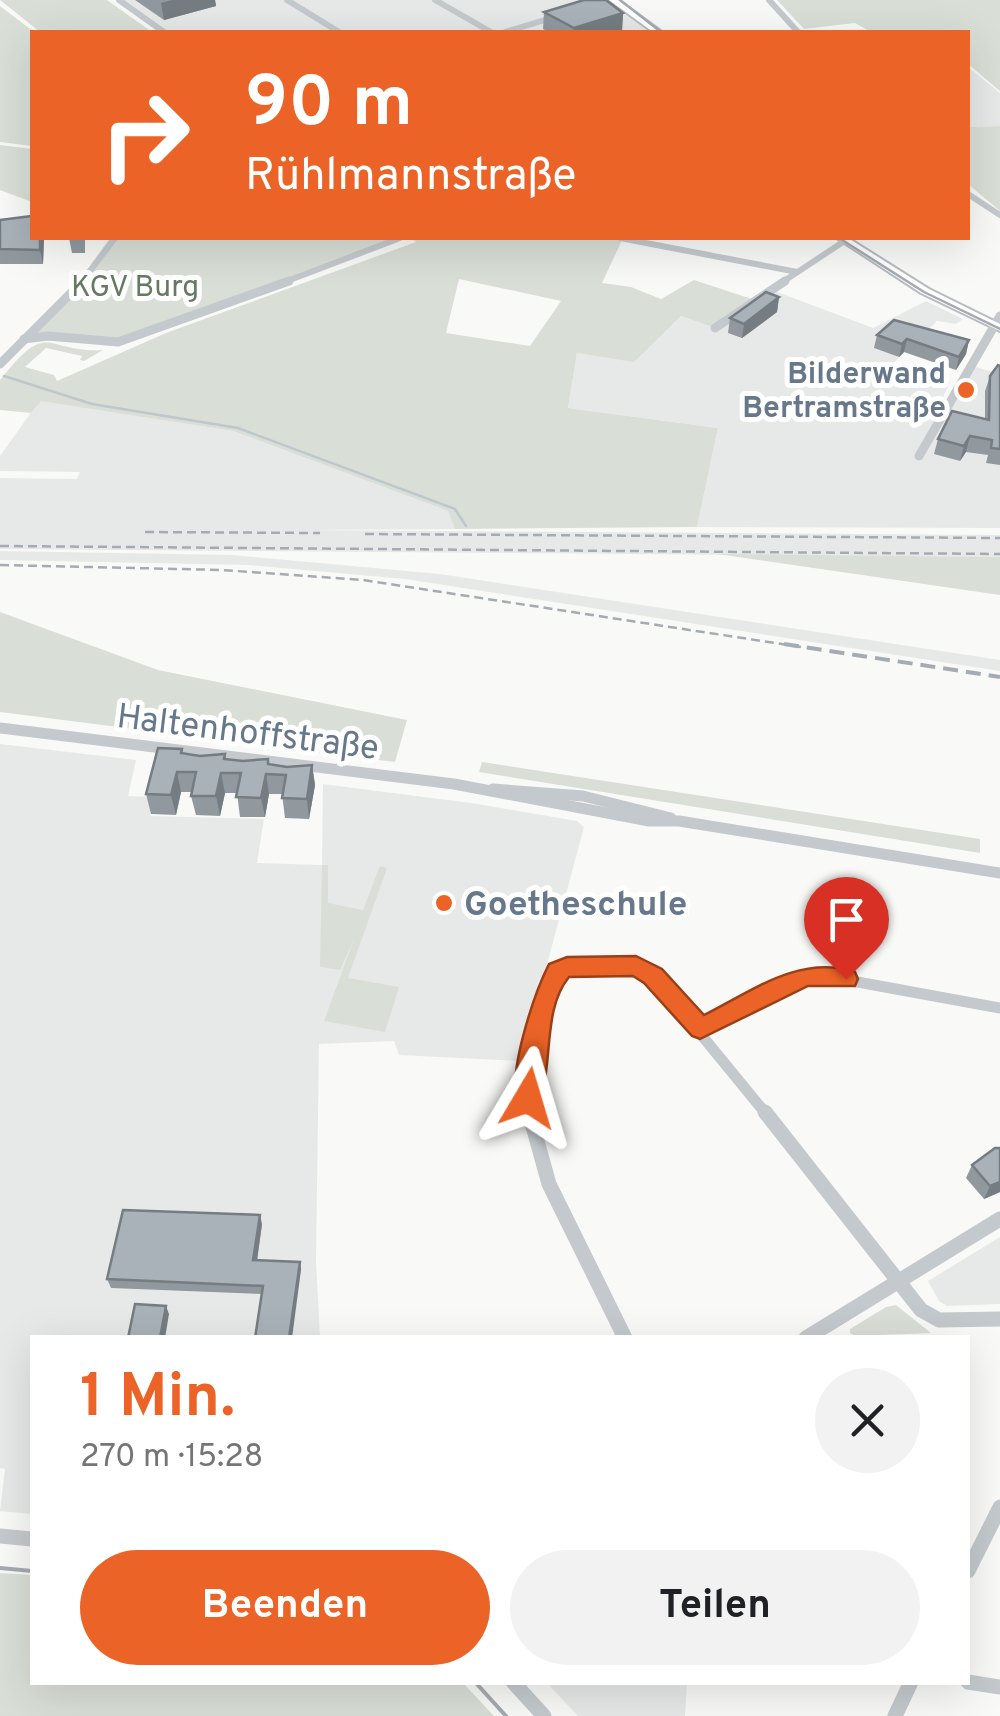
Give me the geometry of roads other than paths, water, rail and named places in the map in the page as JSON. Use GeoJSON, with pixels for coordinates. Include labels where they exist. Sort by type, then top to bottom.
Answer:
{"type":"FeatureCollection","features":[{"type":"Feature","properties":{"kind":"main road"},"geometry":{"type":"LineString","coordinates":[[631,0],[666,30]]}},
{"type":"Feature","properties":{"kind":"main road"},"geometry":{"type":"LineString","coordinates":[[609,1],[655,30]]}},
{"type":"Feature","properties":{"kind":"main road"},"geometry":{"type":"LineString","coordinates":[[846,240],[925,291],[996,323]]}},
{"type":"Feature","properties":{"kind":"street"},"geometry":{"type":"LineString","coordinates":[[119,0],[161,30]]}},
{"type":"Feature","properties":{"kind":"street"},"geometry":{"type":"LineString","coordinates":[[287,0],[337,30]]}},
{"type":"Feature","properties":{"kind":"street"},"geometry":{"type":"LineString","coordinates":[[435,0],[487,30]]}},
{"type":"Feature","properties":{"kind":"street"},"geometry":{"type":"LineString","coordinates":[[768,0],[796,30]]}},
{"type":"Feature","properties":{"kind":"street"},"geometry":{"type":"LineString","coordinates":[[512,30],[576,11]]}},
{"type":"Feature","properties":{"kind":"street"},"geometry":{"type":"LineString","coordinates":[[970,195],[1000,215]]}},
{"type":"Feature","properties":{"kind":"street"},"geometry":{"type":"LineString","coordinates":[[0,364],[77,289],[113,240]]}},
{"type":"Feature","properties":{"kind":"street"},"geometry":{"type":"LineString","coordinates":[[24,339],[55,335],[90,342],[118,342],[396,240]]}},
{"type":"Feature","properties":{"kind":"street"},"geometry":{"type":"LineString","coordinates":[[630,240],[796,272]]}},
{"type":"Feature","properties":{"kind":"street"},"geometry":{"type":"LineString","coordinates":[[715,328],[843,240]]}},
{"type":"Feature","properties":{"kind":"street"},"geometry":{"type":"LineString","coordinates":[[919,456],[996,323]]}},
{"type":"Feature","properties":{"kind":"street","name":"Haltenhoffstraße"},"geometry":{"type":"LineString","coordinates":[[0,728],[489,789],[507,796],[649,821],[679,821],[1000,873]]}},
{"type":"Feature","properties":{"kind":"street"},"geometry":{"type":"LineString","coordinates":[[624,1335],[545,1174],[530,1119],[533,1054],[549,988],[558,971],[580,965],[636,966],[653,976],[700,1028],[921,1310],[939,1320],[1000,1319]]}},
{"type":"Feature","properties":{"kind":"street"},"geometry":{"type":"LineString","coordinates":[[700,1028],[814,974],[1000,1008]]}},
{"type":"Feature","properties":{"kind":"street"},"geometry":{"type":"LineString","coordinates":[[811,1335],[1000,1219]]}},
{"type":"Feature","properties":{"kind":"street"},"geometry":{"type":"LineString","coordinates":[[970,1568],[1000,1507]]}},
{"type":"Feature","properties":{"kind":"street"},"geometry":{"type":"LineString","coordinates":[[0,1536],[30,1539]]}},
{"type":"Feature","properties":{"kind":"street"},"geometry":{"type":"LineString","coordinates":[[970,1682],[1000,1687]]}},
{"type":"Feature","properties":{"kind":"street"},"geometry":{"type":"LineString","coordinates":[[516,1685],[544,1716]]}},
{"type":"Feature","properties":{"kind":"street"},"geometry":{"type":"LineString","coordinates":[[895,1716],[910,1685]]}},
{"type":"Feature","properties":{"kind":"waterway"},"geometry":{"type":"LineString","coordinates":[[4,376],[92,404],[238,428],[455,509],[466,526]]}},
{"type":"Feature","properties":{"kind":"tram line"},"geometry":{"type":"LineString","coordinates":[[620,0],[658,30]]}},
{"type":"Feature","properties":{"kind":"tram line"},"geometry":{"type":"LineString","coordinates":[[842,240],[924,292],[1000,329]]}},
{"type":"Feature","properties":{"kind":"tram line"},"geometry":{"type":"LineString","coordinates":[[0,1568],[30,1571]]}},
{"type":"Feature","properties":{"kind":"tram line"},"geometry":{"type":"LineString","coordinates":[[478,1685],[506,1716]]}},
{"type":"Feature","properties":{"kind":"railway"},"geometry":{"type":"LineString","coordinates":[[145,532],[320,533]]}},
{"type":"Feature","properties":{"kind":"railway"},"geometry":{"type":"LineString","coordinates":[[365,534],[1000,538]]}},
{"type":"Feature","properties":{"kind":"railway"},"geometry":{"type":"LineString","coordinates":[[0,546],[1000,554]]}},
{"type":"Feature","properties":{"kind":"railway"},"geometry":{"type":"LineString","coordinates":[[0,565],[222,570],[363,580],[801,647]]}},
{"type":"Feature","properties":{"kind":"railway"},"geometry":{"type":"LineString","coordinates":[[784,644],[1000,677]]}},
{"type":"Feature","properties":{"kind":"place","name":"Bilderwand Bertramstraße"},"geometry":{"type":"Point","coordinates":[966,390]}},
{"type":"Feature","properties":{"kind":"place","name":"Goetheschule"},"geometry":{"type":"Point","coordinates":[444,903]}},
{"type":"Feature","properties":{"kind":"park label","name":"KGV Burg"},"geometry":{"type":"Point","coordinates":[135,286]}}]}
